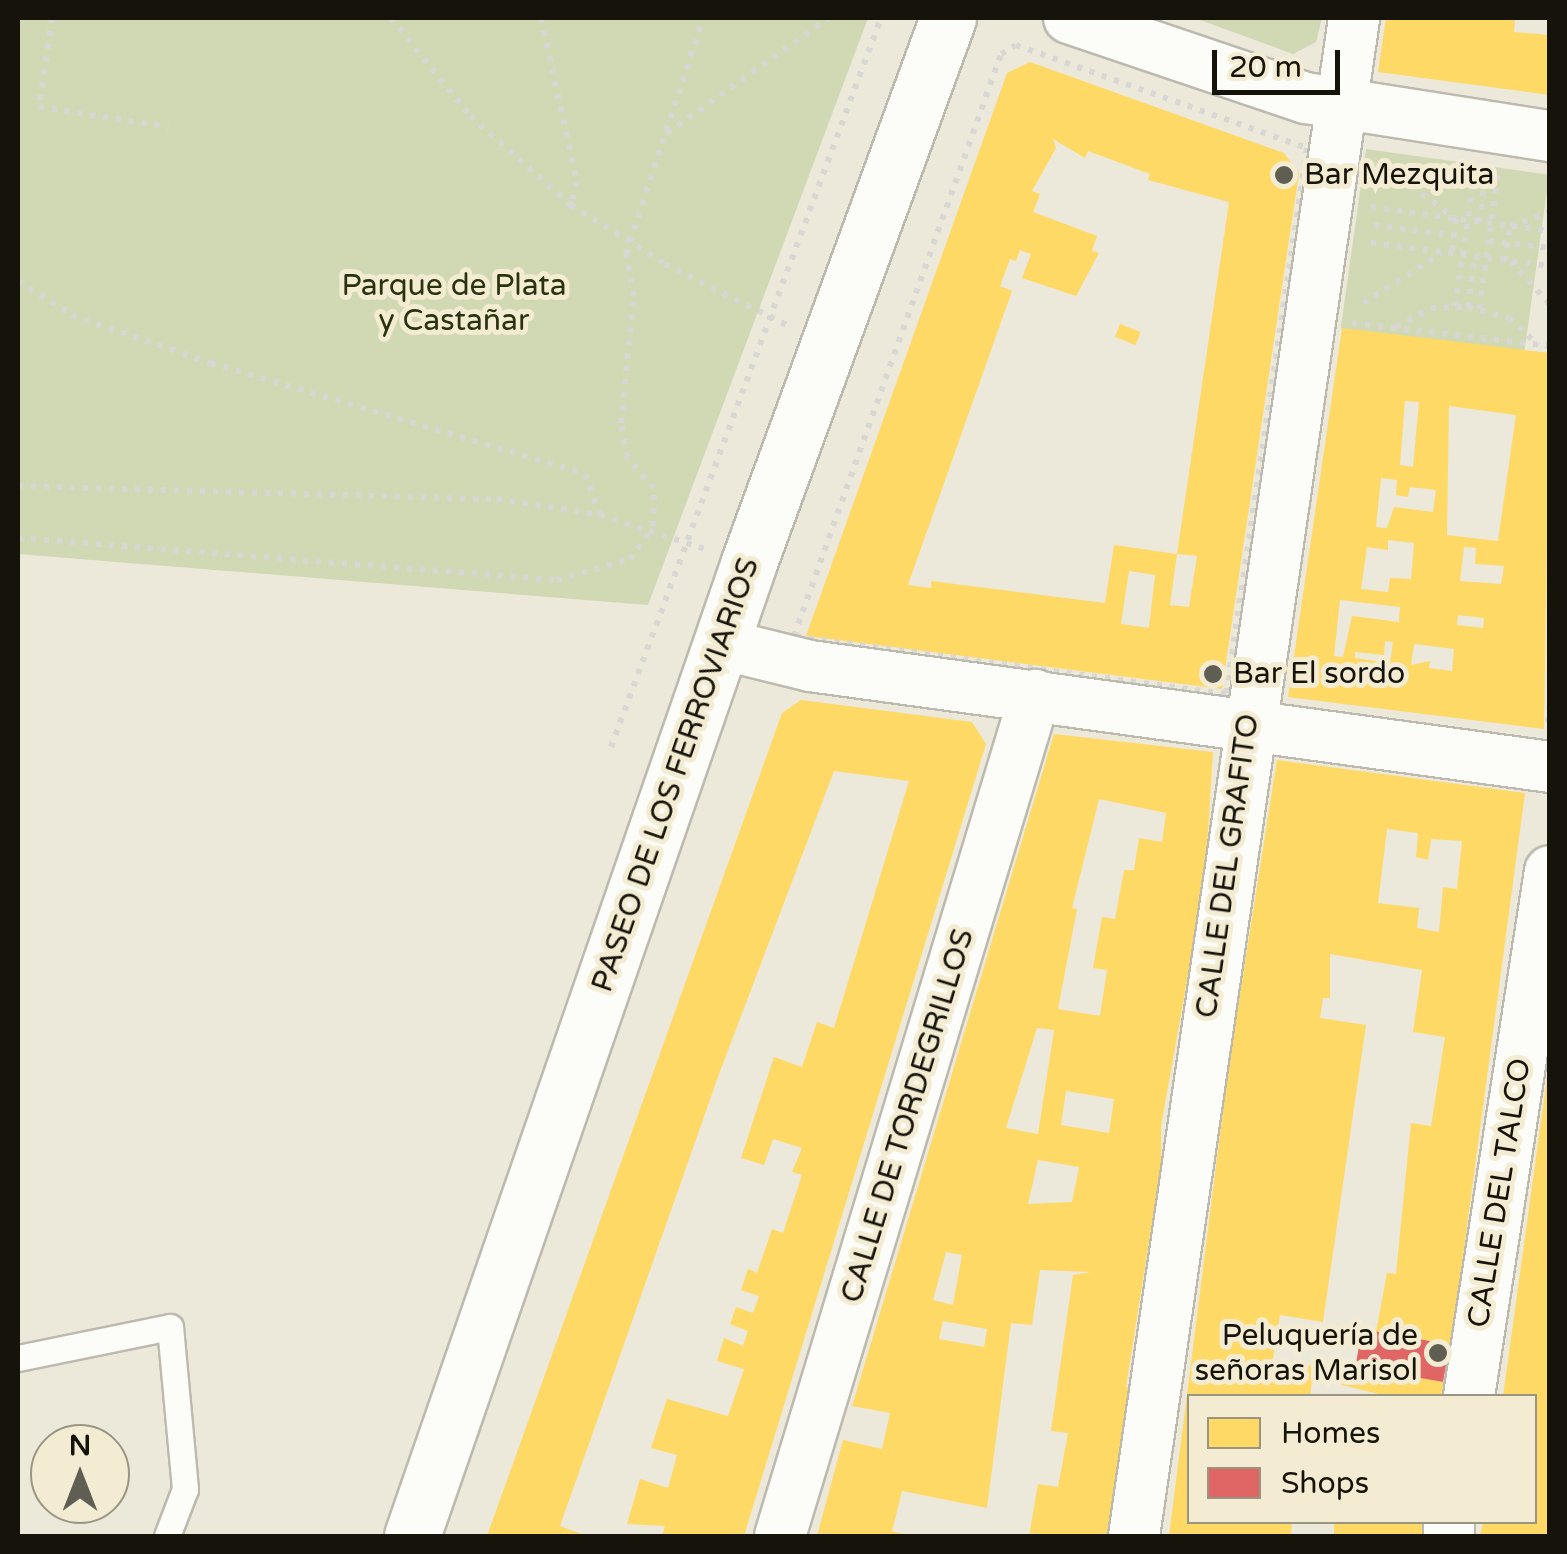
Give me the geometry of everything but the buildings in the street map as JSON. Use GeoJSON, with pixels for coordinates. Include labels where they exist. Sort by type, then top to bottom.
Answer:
{"type":"FeatureCollection","features":[{"type":"Feature","properties":{"kind":"main road","name":"PASEO DE LOS FERROVIARIOS"},"geometry":{"type":"LineString","coordinates":[[412,1536],[721,644],[948,18]]}},
{"type":"Feature","properties":{"kind":"street"},"geometry":{"type":"LineString","coordinates":[[1070,18],[1306,98],[1550,136]]}},
{"type":"Feature","properties":{"kind":"street","name":"CALLE DEL GRAFITO"},"geometry":{"type":"LineString","coordinates":[[1134,1536],[1248,722],[1354,18]]}},
{"type":"Feature","properties":{"kind":"street"},"geometry":{"type":"LineString","coordinates":[[721,644],[810,666],[1248,722],[1548,749]]}},
{"type":"Feature","properties":{"kind":"street","name":"CALLE DE TORDEGRILLOS"},"geometry":{"type":"LineString","coordinates":[[780,1536],[1036,695]]}},
{"type":"Feature","properties":{"kind":"street","name":"CALLE DEL TALCO"},"geometry":{"type":"LineString","coordinates":[[1469,1394],[1550,870]]}},
{"type":"Feature","properties":{"kind":"lane"},"geometry":{"type":"LineString","coordinates":[[18,1358],[170,1327],[185,1489],[167,1536]]}},
{"type":"Feature","properties":{"kind":"path"},"geometry":{"type":"LineString","coordinates":[[52,18],[39,107],[168,127]]}},
{"type":"Feature","properties":{"kind":"path"},"geometry":{"type":"LineString","coordinates":[[391,18],[470,116],[570,205],[630,242],[828,346]]}},
{"type":"Feature","properties":{"kind":"path"},"geometry":{"type":"LineString","coordinates":[[540,18],[576,182],[570,205]]}},
{"type":"Feature","properties":{"kind":"path"},"geometry":{"type":"LineString","coordinates":[[18,538],[557,580],[630,559],[650,535],[654,488],[627,457],[621,424],[634,296],[626,254],[703,18]]}},
{"type":"Feature","properties":{"kind":"path"},"geometry":{"type":"LineString","coordinates":[[667,133],[828,18]]}},
{"type":"Feature","properties":{"kind":"path"},"geometry":{"type":"LineString","coordinates":[[611,747],[880,18]]}},
{"type":"Feature","properties":{"kind":"path"},"geometry":{"type":"LineString","coordinates":[[794,636],[1001,54]]}},
{"type":"Feature","properties":{"kind":"path"},"geometry":{"type":"LineString","coordinates":[[1372,157],[1456,219]]}},
{"type":"Feature","properties":{"kind":"path"},"geometry":{"type":"LineString","coordinates":[[1479,222],[1488,159]]}},
{"type":"Feature","properties":{"kind":"path"},"geometry":{"type":"LineString","coordinates":[[1455,306],[1475,170]]}},
{"type":"Feature","properties":{"kind":"path"},"geometry":{"type":"LineString","coordinates":[[1479,309],[1498,173]]}},
{"type":"Feature","properties":{"kind":"path"},"geometry":{"type":"LineString","coordinates":[[1364,207],[1550,232]]}},
{"type":"Feature","properties":{"kind":"path"},"geometry":{"type":"LineString","coordinates":[[1510,226],[1550,212]]}},
{"type":"Feature","properties":{"kind":"path"},"geometry":{"type":"LineString","coordinates":[[1363,303],[1447,253],[1456,219]]}},
{"type":"Feature","properties":{"kind":"path"},"geometry":{"type":"LineString","coordinates":[[1374,225],[1465,237]]}},
{"type":"Feature","properties":{"kind":"path"},"geometry":{"type":"LineString","coordinates":[[1510,226],[1508,261],[1550,304]]}},
{"type":"Feature","properties":{"kind":"path"},"geometry":{"type":"LineString","coordinates":[[1489,241],[1550,248]]}},
{"type":"Feature","properties":{"kind":"path"},"geometry":{"type":"LineString","coordinates":[[1372,243],[1550,266]]}},
{"type":"Feature","properties":{"kind":"path"},"geometry":{"type":"LineString","coordinates":[[1468,307],[1475,256]]}},
{"type":"Feature","properties":{"kind":"path"},"geometry":{"type":"LineString","coordinates":[[18,281],[72,316],[585,474],[600,515]]}},
{"type":"Feature","properties":{"kind":"path"},"geometry":{"type":"LineString","coordinates":[[1396,328],[1431,308],[1468,307],[1509,318],[1538,344]]}},
{"type":"Feature","properties":{"kind":"path"},"geometry":{"type":"LineString","coordinates":[[1336,321],[1550,346]]}},
{"type":"Feature","properties":{"kind":"path"},"geometry":{"type":"LineString","coordinates":[[18,486],[496,500],[600,515],[686,544]]}},
{"type":"Feature","properties":{"kind":"path"},"geometry":{"type":"LineString","coordinates":[[1548,749],[1550,704]]}},
{"type":"Feature","properties":{"kind":"green space","name":"Parque de Plata y Castañar"},"geometry":{"type":"Polygon","coordinates":[[[18,18],[868,18],[648,605],[18,554],[18,18]]]}},
{"type":"Feature","properties":{"kind":"green space"},"geometry":{"type":"Polygon","coordinates":[[[1195,18],[1322,18],[1316,42],[1293,54],[1195,18]]]}},
{"type":"Feature","properties":{"kind":"green space"},"geometry":{"type":"Polygon","coordinates":[[[1366,149],[1549,175],[1524,354],[1341,328],[1366,149]]]}},
{"type":"Feature","properties":{"kind":"place","name":"Bar Mezquita"},"geometry":{"type":"Point","coordinates":[1284,175]}},
{"type":"Feature","properties":{"kind":"place","name":"Bar El sordo"},"geometry":{"type":"Point","coordinates":[1213,674]}},
{"type":"Feature","properties":{"kind":"place","name":"Peluquería de señoras Marisol"},"geometry":{"type":"Point","coordinates":[1438,1353]}}]}
